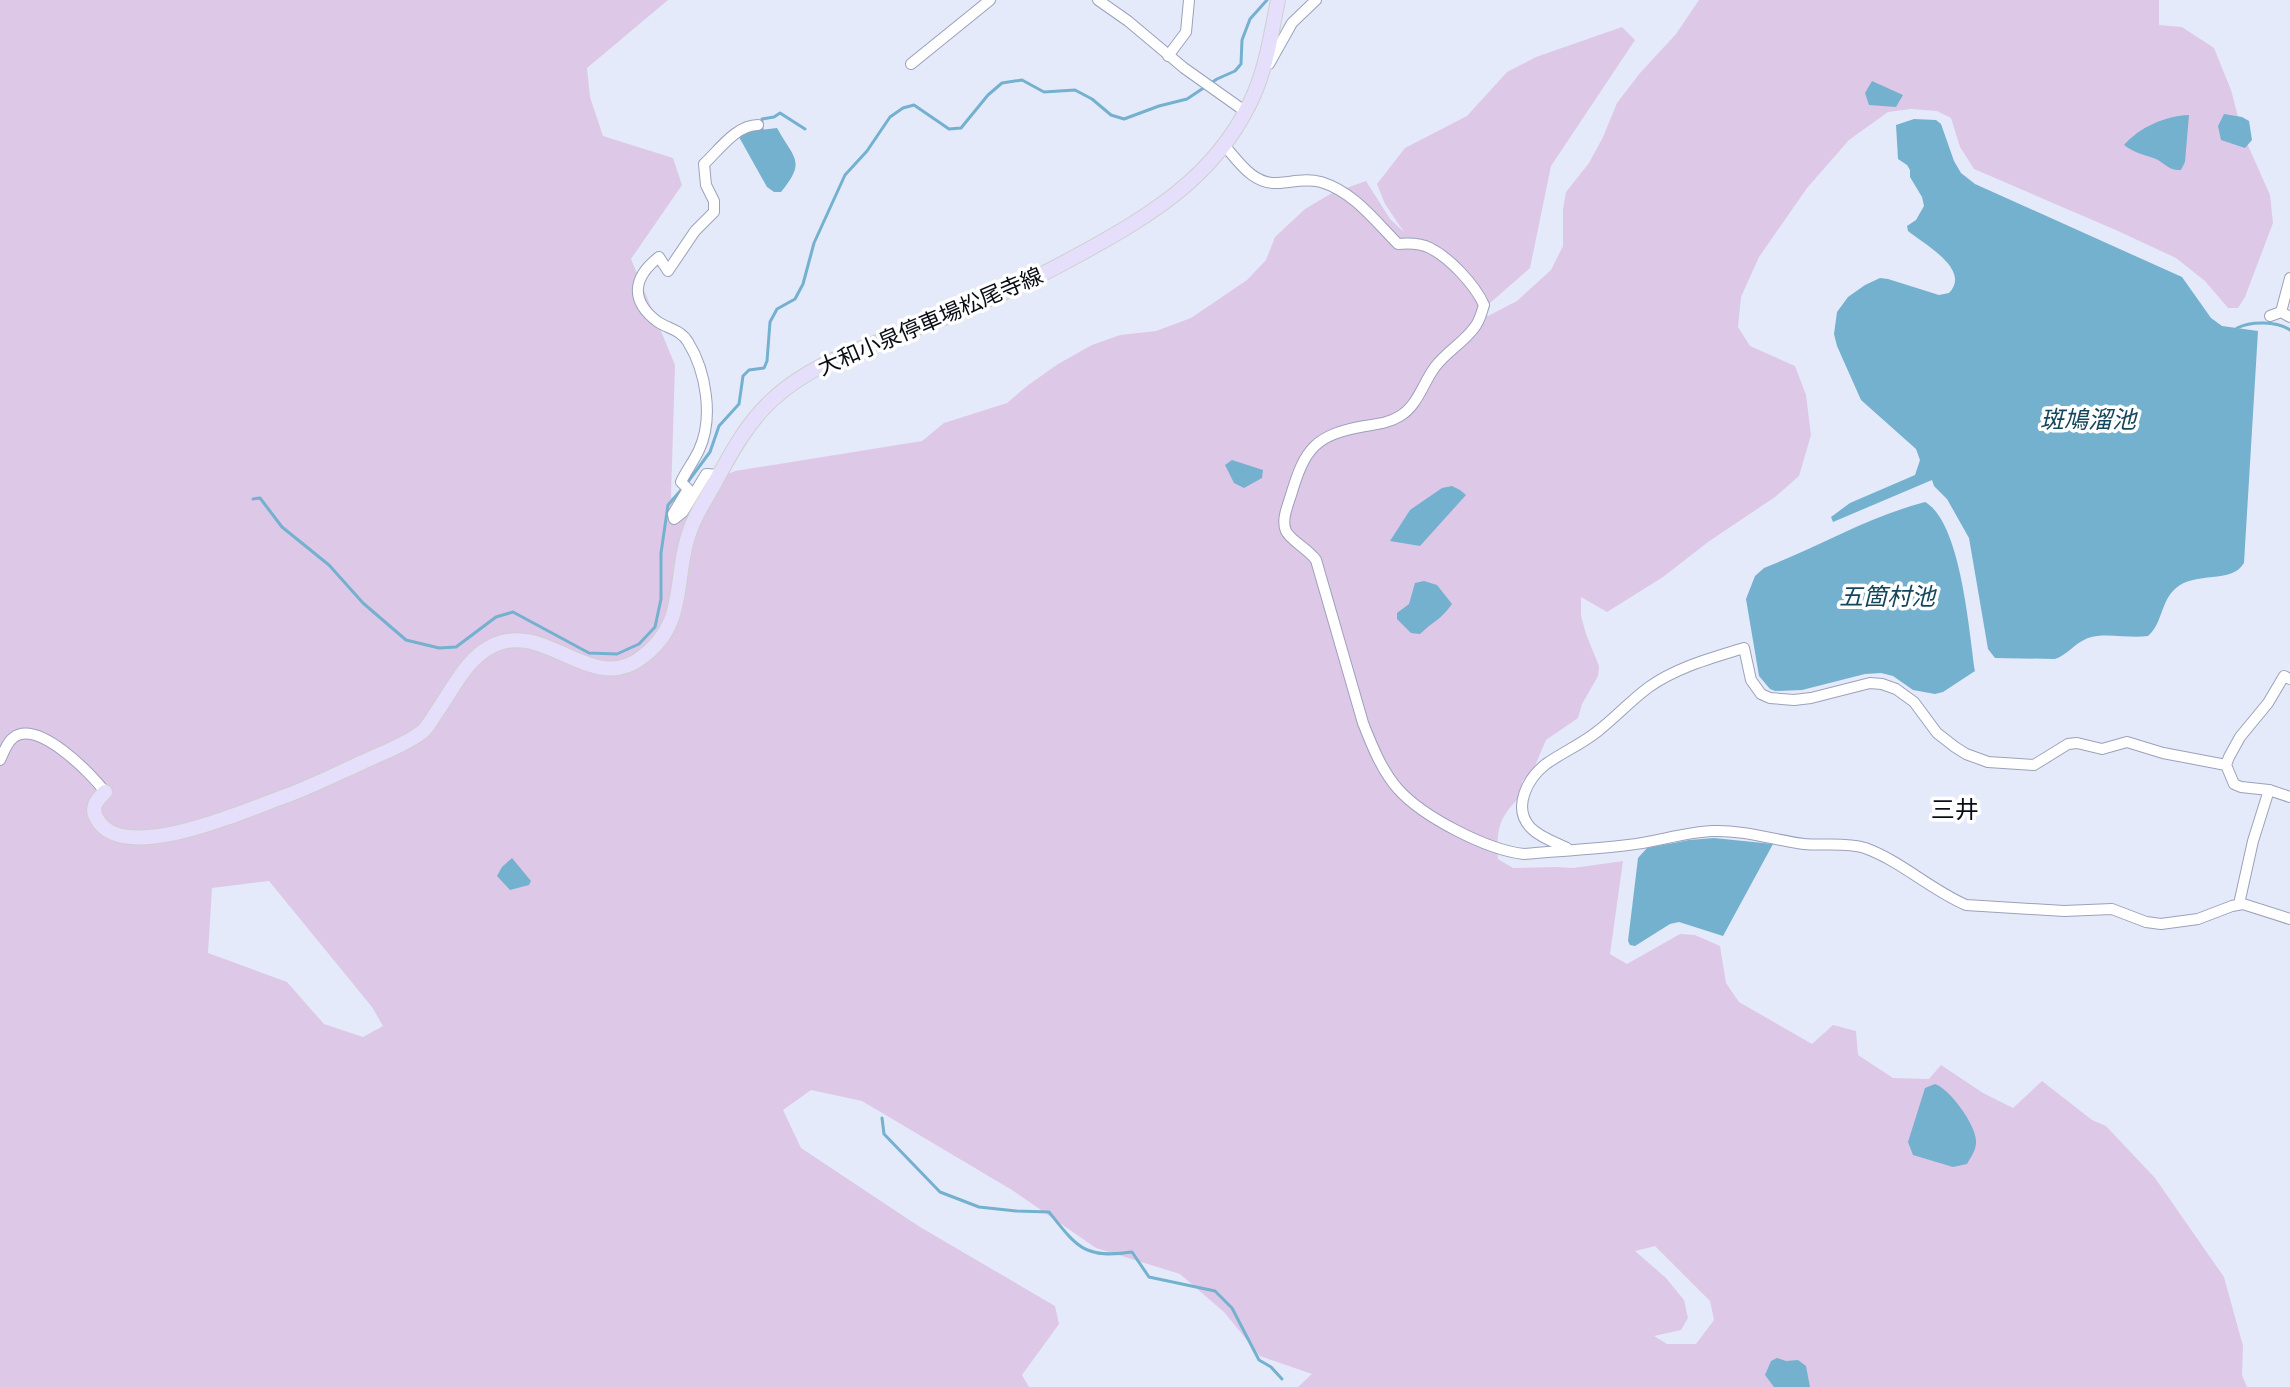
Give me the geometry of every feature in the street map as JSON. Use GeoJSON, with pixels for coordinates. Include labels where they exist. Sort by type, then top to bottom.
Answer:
{"type":"FeatureCollection","features":[{"type":"Feature","properties":{"kind":"main road","name":"大和小泉停車場松尾寺線"},"geometry":{"type":"LineString","coordinates":[[105,792],[95,802],[94,814],[105,830],[119,837],[145,839],[179,833],[286,796],[398,746],[424,731],[462,674],[475,658],[492,645],[511,639],[530,640],[596,668],[624,667],[636,662],[656,644],[675,613],[687,538],[694,520],[736,445],[757,416],[793,382],[843,356],[993,299],[1037,278],[1122,231],[1176,195],[1224,145],[1246,112],[1268,51],[1278,0]]}},
{"type":"Feature","properties":{"kind":"street"},"geometry":{"type":"LineString","coordinates":[[911,64],[990,0]]}},
{"type":"Feature","properties":{"kind":"street"},"geometry":{"type":"LineString","coordinates":[[1168,56],[1186,32],[1189,0]]}},
{"type":"Feature","properties":{"kind":"street"},"geometry":{"type":"LineString","coordinates":[[1258,83],[1292,23],[1316,0]]}},
{"type":"Feature","properties":{"kind":"street"},"geometry":{"type":"LineString","coordinates":[[1101,1],[1168,56],[1246,112]]}},
{"type":"Feature","properties":{"kind":"street"},"geometry":{"type":"LineString","coordinates":[[719,475],[706,474],[683,512],[674,519],[673,514],[700,448],[707,417],[705,386],[687,340],[645,310],[637,292],[647,267],[659,257],[668,271],[695,231],[714,212],[704,164],[735,133],[758,125]]}},
{"type":"Feature","properties":{"kind":"street"},"geometry":{"type":"LineString","coordinates":[[1224,145],[1247,171],[1265,182],[1309,180],[1348,195],[1398,244],[1420,244],[1432,249],[1464,275],[1484,305],[1474,329],[1435,367],[1408,410],[1386,422],[1328,435],[1316,444],[1297,475],[1285,517],[1286,533],[1310,551],[1316,560],[1363,723],[1384,770],[1409,800],[1450,826],[1494,848],[1524,854],[1625,845],[1681,834],[1737,831],[1791,843],[1865,849],[1966,905],[2064,911],[2112,909],[2146,922],[2161,924],[2198,919],[2239,904],[2290,919]]}},
{"type":"Feature","properties":{"kind":"street"},"geometry":{"type":"LineString","coordinates":[[2280,315],[2290,278]]}},
{"type":"Feature","properties":{"kind":"street"},"geometry":{"type":"LineString","coordinates":[[1570,849],[1528,826],[1522,801],[1527,786],[1537,772],[1598,731],[1651,685],[1693,664],[1744,648],[1751,680],[1761,694],[1794,700],[1870,683],[1882,684],[1896,689],[1914,702],[1937,733],[1955,747],[1988,762],[2034,765],[2068,744],[2102,749],[2127,742],[2163,753],[2226,765]]}},
{"type":"Feature","properties":{"kind":"street"},"geometry":{"type":"LineString","coordinates":[[2290,679],[2284,676],[2268,703],[2240,737],[2226,765],[2234,784],[2290,797]]}},
{"type":"Feature","properties":{"kind":"street"},"geometry":{"type":"LineString","coordinates":[[0,760],[12,738],[23,734],[41,738],[60,747],[79,763],[105,792]]}},
{"type":"Feature","properties":{"kind":"street"},"geometry":{"type":"LineString","coordinates":[[2239,904],[2253,841],[2269,790]]}},
{"type":"Feature","properties":{"kind":"shaded area"},"geometry":{"type":"Polygon","coordinates":[[[0,0],[668,0],[587,68],[590,97],[603,136],[673,158],[682,185],[631,259],[675,365],[671,498],[735,471],[922,441],[944,423],[1007,403],[1058,364],[1092,345],[1120,335],[1156,331],[1191,318],[1247,280],[1266,260],[1275,237],[1305,209],[1332,193],[1366,181],[1390,219],[1404,232],[1385,204],[1377,184],[1405,148],[1467,116],[1507,72],[1536,57],[1622,27],[1635,40],[1551,166],[1530,268],[1482,310],[1488,316],[1517,301],[1551,270],[1563,246],[1566,192],[1589,163],[1617,103],[1676,34],[1699,0],[2159,0],[2159,25],[2182,27],[2214,48],[2231,90],[2242,132],[2270,195],[2273,223],[2238,308],[2228,308],[2205,281],[2176,258],[1974,169],[1960,147],[1951,118],[1937,111],[1911,109],[1888,112],[1849,140],[1807,188],[1759,257],[1741,297],[1738,327],[1750,346],[1795,366],[1806,395],[1811,435],[1799,476],[1775,497],[1663,577],[1607,612],[1581,597],[1581,616],[1599,666],[1598,676],[1582,704],[1578,718],[1546,740],[1534,768],[1522,782],[1521,796],[1500,824],[1498,859],[1513,868],[1573,868],[1623,861],[1610,954],[1627,964],[1680,934],[1695,935],[1720,946],[1726,983],[1739,1002],[1812,1044],[1833,1025],[1856,1031],[1858,1055],[1893,1078],[1929,1079],[1941,1065],[1983,1093],[2013,1108],[2042,1081],[2092,1120],[2106,1126],[2155,1178],[2224,1277],[2243,1346],[2242,1375],[2247,1387],[1298,1387],[1312,1374],[1260,1356],[1224,1312],[1180,1274],[1096,1248],[1012,1190],[862,1101],[811,1090],[783,1110],[801,1148],[920,1227],[1055,1306],[1059,1324],[1022,1375],[1029,1387],[0,1387],[0,0]],[[269,881],[212,888],[208,953],[287,982],[324,1024],[363,1037],[383,1026],[372,1007],[269,881]],[[1655,1246],[1635,1251],[1666,1278],[1684,1300],[1688,1318],[1681,1330],[1654,1336],[1667,1344],[1696,1344],[1714,1320],[1710,1301],[1655,1246]]]}},
{"type":"Feature","properties":{"kind":"water"},"geometry":{"type":"Polygon","coordinates":[[[1872,81],[1903,95],[1896,107],[1869,105],[1865,93],[1872,81]]]}},
{"type":"Feature","properties":{"kind":"water"},"geometry":{"type":"Polygon","coordinates":[[[2224,114],[2249,121],[2252,140],[2245,148],[2221,140],[2218,126],[2224,114]]]}},
{"type":"Feature","properties":{"kind":"water"},"geometry":{"type":"Polygon","coordinates":[[[2189,115],[2185,162],[2181,170],[2170,168],[2124,145],[2154,124],[2189,115]]]}},
{"type":"Feature","properties":{"kind":"water","name":"斑鳩溜池"},"geometry":{"type":"Polygon","coordinates":[[[1914,119],[1936,120],[1941,124],[1954,161],[1961,173],[1975,184],[2182,277],[2211,318],[2222,326],[2258,331],[2244,563],[2231,573],[2193,580],[2176,588],[2148,636],[2088,638],[2055,659],[1995,658],[1988,649],[1969,538],[1947,499],[1932,480],[1833,522],[1831,517],[1850,503],[1915,475],[1920,460],[1916,449],[1861,400],[1834,334],[1837,312],[1848,297],[1880,278],[1939,295],[1949,293],[1954,284],[1955,275],[1943,258],[1908,231],[1907,226],[1916,220],[1924,206],[1910,177],[1910,170],[1898,159],[1896,125],[1914,119]]]}},
{"type":"Feature","properties":{"kind":"water"},"geometry":{"type":"Polygon","coordinates":[[[777,128],[795,160],[793,173],[781,192],[767,187],[739,137],[750,131],[777,128]]]}},
{"type":"Feature","properties":{"kind":"water"},"geometry":{"type":"Polygon","coordinates":[[[1232,460],[1263,470],[1262,478],[1244,488],[1234,483],[1225,465],[1232,460]]]}},
{"type":"Feature","properties":{"kind":"water"},"geometry":{"type":"Polygon","coordinates":[[[1452,486],[1466,495],[1420,546],[1390,541],[1410,510],[1442,488],[1452,486]]]}},
{"type":"Feature","properties":{"kind":"water","name":"五箇村池"},"geometry":{"type":"Polygon","coordinates":[[[1925,502],[1937,513],[1955,554],[1975,671],[1935,694],[1913,690],[1893,676],[1881,673],[1802,690],[1770,689],[1759,676],[1746,599],[1755,576],[1764,568],[1863,524],[1925,502]]]}},
{"type":"Feature","properties":{"kind":"water"},"geometry":{"type":"Polygon","coordinates":[[[1424,581],[1437,585],[1452,604],[1420,634],[1411,633],[1397,619],[1397,613],[1409,604],[1415,583],[1424,581]]]}},
{"type":"Feature","properties":{"kind":"water"},"geometry":{"type":"Polygon","coordinates":[[[1714,838],[1773,844],[1723,936],[1679,922],[1670,924],[1635,946],[1630,945],[1638,858],[1647,848],[1714,838]]]}},
{"type":"Feature","properties":{"kind":"water"},"geometry":{"type":"Polygon","coordinates":[[[512,858],[531,881],[529,885],[510,890],[497,876],[512,858]]]}},
{"type":"Feature","properties":{"kind":"water"},"geometry":{"type":"Polygon","coordinates":[[[1935,1084],[1954,1100],[1975,1133],[1976,1147],[1967,1164],[1953,1167],[1913,1155],[1908,1142],[1925,1088],[1935,1084]]]}},
{"type":"Feature","properties":{"kind":"water"},"geometry":{"type":"Polygon","coordinates":[[[1777,1358],[1798,1360],[1806,1366],[1810,1387],[1774,1387],[1765,1375],[1771,1361],[1777,1358]]]}},
{"type":"Feature","properties":{"kind":"waterway"},"geometry":{"type":"LineString","coordinates":[[687,483],[710,452],[719,426],[739,404],[743,376],[749,370],[764,368],[770,322],[777,309],[795,299],[803,284],[814,243],[845,175],[867,151],[890,117],[914,105],[949,129],[961,128],[1002,83],[1022,80],[1044,92],[1075,90],[1111,115],[1124,119],[1187,99],[1235,71],[1241,64],[1242,40],[1250,19],[1267,0]]}},
{"type":"Feature","properties":{"kind":"waterway"},"geometry":{"type":"LineString","coordinates":[[762,130],[762,119],[780,113],[805,129]]}},
{"type":"Feature","properties":{"kind":"waterway"},"geometry":{"type":"LineString","coordinates":[[2237,328],[2264,323],[2290,330]]}},
{"type":"Feature","properties":{"kind":"waterway"},"geometry":{"type":"LineString","coordinates":[[253,499],[260,498],[282,527],[329,565],[363,603],[406,640],[439,648],[456,647],[496,617],[513,612],[589,653],[617,654],[639,644],[655,627],[661,599],[661,553],[668,505],[682,489]]}},
{"type":"Feature","properties":{"kind":"waterway"},"geometry":{"type":"LineString","coordinates":[[882,1118],[884,1134],[940,1192],[979,1207],[1049,1212],[1083,1248],[1103,1254],[1132,1252],[1149,1277],[1215,1291],[1232,1308],[1259,1360],[1282,1379]]}},
{"type":"Feature","properties":{"kind":"district","name":"三井"},"geometry":{"type":"Point","coordinates":[1955,810]}}]}
